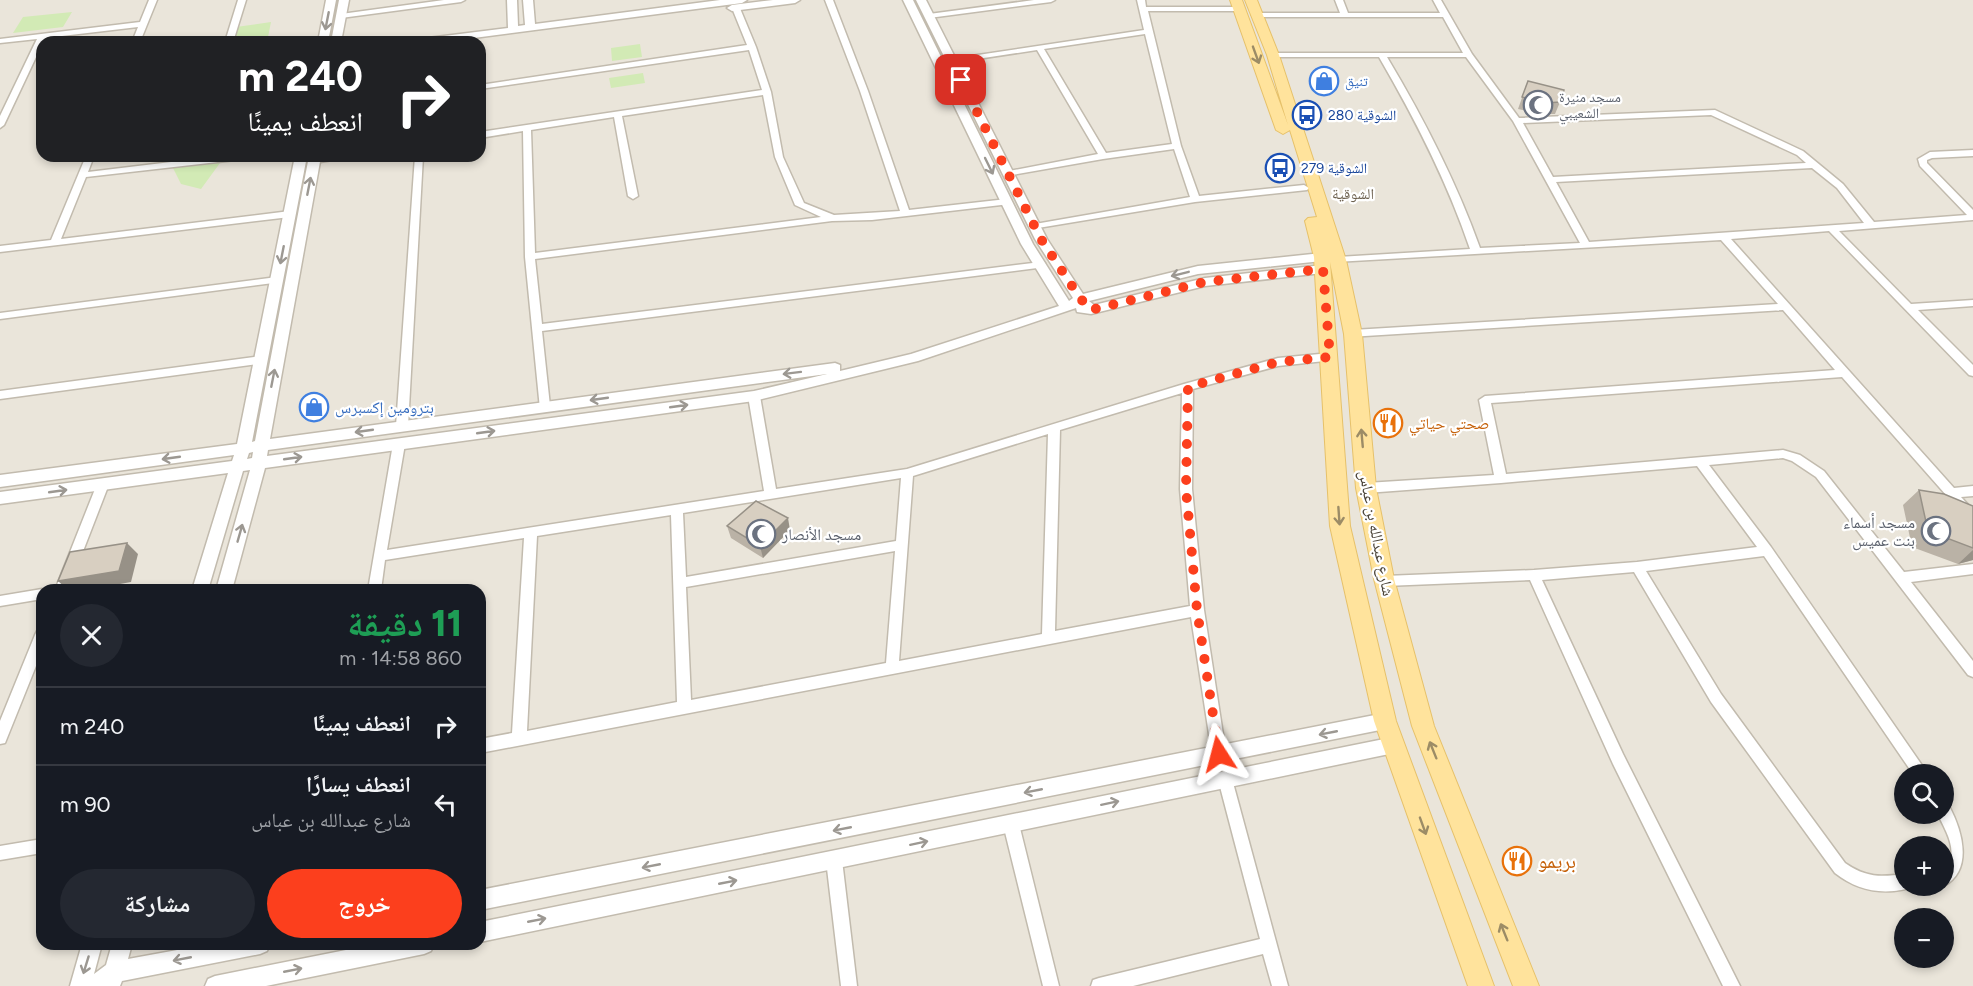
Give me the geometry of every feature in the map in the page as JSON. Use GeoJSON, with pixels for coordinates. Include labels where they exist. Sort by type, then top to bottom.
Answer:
{"type":"FeatureCollection","features":[{"type":"Feature","properties":{"kind":"main road","name":"شارع عبدالله بن عباس"},"geometry":{"type":"LineString","coordinates":[[1246,6],[1273,55],[1327,262],[1340,526],[1385,722],[1481,986]]}},
{"type":"Feature","properties":{"kind":"main road","name":"شارع عبدالله بن عباس"},"geometry":{"type":"LineString","coordinates":[[1246,6],[1327,262],[1353,334],[1366,488],[1385,581],[1423,726],[1526,986]]}},
{"type":"Feature","properties":{"kind":"street"},"geometry":{"type":"LineString","coordinates":[[138,36],[153,0]]}},
{"type":"Feature","properties":{"kind":"street"},"geometry":{"type":"LineString","coordinates":[[231,36],[242,0]]}},
{"type":"Feature","properties":{"kind":"street"},"geometry":{"type":"LineString","coordinates":[[324,36],[331,0]]}},
{"type":"Feature","properties":{"kind":"street"},"geometry":{"type":"LineString","coordinates":[[337,36],[344,0]]}},
{"type":"Feature","properties":{"kind":"street"},"geometry":{"type":"LineString","coordinates":[[341,16],[461,0]]}},
{"type":"Feature","properties":{"kind":"street"},"geometry":{"type":"LineString","coordinates":[[512,0],[513,30]]}},
{"type":"Feature","properties":{"kind":"street"},"geometry":{"type":"LineString","coordinates":[[528,0],[530,28]]}},
{"type":"Feature","properties":{"kind":"street"},"geometry":{"type":"LineString","coordinates":[[466,36],[739,4],[795,0]]}},
{"type":"Feature","properties":{"kind":"street"},"geometry":{"type":"LineString","coordinates":[[829,0],[864,91],[905,212]]}},
{"type":"Feature","properties":{"kind":"street"},"geometry":{"type":"LineString","coordinates":[[908,0],[1006,202],[1067,308]]}},
{"type":"Feature","properties":{"kind":"street"},"geometry":{"type":"LineString","coordinates":[[921,0],[1035,227],[1080,298],[1091,310]]}},
{"type":"Feature","properties":{"kind":"street"},"geometry":{"type":"LineString","coordinates":[[929,16],[1051,0]]}},
{"type":"Feature","properties":{"kind":"street"},"geometry":{"type":"LineString","coordinates":[[1339,0],[1346,15]]}},
{"type":"Feature","properties":{"kind":"street"},"geometry":{"type":"LineString","coordinates":[[1437,0],[1468,55],[1517,121],[1586,245]]}},
{"type":"Feature","properties":{"kind":"street"},"geometry":{"type":"LineString","coordinates":[[486,41],[739,4]]}},
{"type":"Feature","properties":{"kind":"street"},"geometry":{"type":"LineString","coordinates":[[739,4],[767,92],[779,158],[800,205],[833,218]]}},
{"type":"Feature","properties":{"kind":"street"},"geometry":{"type":"LineString","coordinates":[[1196,198],[1177,146],[1143,5],[1246,6],[1346,15],[1446,15]]}},
{"type":"Feature","properties":{"kind":"street"},"geometry":{"type":"LineString","coordinates":[[42,36],[143,24]]}},
{"type":"Feature","properties":{"kind":"street"},"geometry":{"type":"LineString","coordinates":[[951,61],[1150,31]]}},
{"type":"Feature","properties":{"kind":"street"},"geometry":{"type":"LineString","coordinates":[[0,41],[36,37]]}},
{"type":"Feature","properties":{"kind":"street"},"geometry":{"type":"LineString","coordinates":[[486,86],[752,47]]}},
{"type":"Feature","properties":{"kind":"street"},"geometry":{"type":"LineString","coordinates":[[1039,47],[1103,156]]}},
{"type":"Feature","properties":{"kind":"street"},"geometry":{"type":"LineString","coordinates":[[0,125],[36,49]]}},
{"type":"Feature","properties":{"kind":"street"},"geometry":{"type":"LineString","coordinates":[[1273,55],[1468,55]]}},
{"type":"Feature","properties":{"kind":"street"},"geometry":{"type":"LineString","coordinates":[[1382,56],[1429,135],[1461,205],[1476,252]]}},
{"type":"Feature","properties":{"kind":"street"},"geometry":{"type":"LineString","coordinates":[[486,134],[767,92]]}},
{"type":"Feature","properties":{"kind":"street"},"geometry":{"type":"LineString","coordinates":[[1517,121],[1712,112],[1800,153],[1840,186],[1871,225]]}},
{"type":"Feature","properties":{"kind":"street"},"geometry":{"type":"LineString","coordinates":[[618,116],[633,196]]}},
{"type":"Feature","properties":{"kind":"street"},"geometry":{"type":"LineString","coordinates":[[527,128],[530,256],[544,406]]}},
{"type":"Feature","properties":{"kind":"street"},"geometry":{"type":"LineString","coordinates":[[1009,174],[1103,156],[1177,146]]}},
{"type":"Feature","properties":{"kind":"street"},"geometry":{"type":"LineString","coordinates":[[1973,153],[1930,155],[1922,159],[1923,164],[1973,216]]}},
{"type":"Feature","properties":{"kind":"street"},"geometry":{"type":"LineString","coordinates":[[55,242],[87,162]]}},
{"type":"Feature","properties":{"kind":"street"},"geometry":{"type":"LineString","coordinates":[[82,175],[173,162]]}},
{"type":"Feature","properties":{"kind":"street"},"geometry":{"type":"LineString","coordinates":[[202,584],[243,448],[300,162]]}},
{"type":"Feature","properties":{"kind":"street"},"geometry":{"type":"LineString","coordinates":[[226,584],[258,463],[314,162]]}},
{"type":"Feature","properties":{"kind":"street"},"geometry":{"type":"LineString","coordinates":[[402,426],[419,162]]}},
{"type":"Feature","properties":{"kind":"street"},"geometry":{"type":"LineString","coordinates":[[1551,180],[1815,165]]}},
{"type":"Feature","properties":{"kind":"street"},"geometry":{"type":"LineString","coordinates":[[1035,227],[1196,198],[1304,188]]}},
{"type":"Feature","properties":{"kind":"street"},"geometry":{"type":"LineString","coordinates":[[530,256],[833,218],[1006,202]]}},
{"type":"Feature","properties":{"kind":"street"},"geometry":{"type":"LineString","coordinates":[[0,249],[290,214]]}},
{"type":"Feature","properties":{"kind":"street"},"geometry":{"type":"LineString","coordinates":[[0,498],[754,396],[913,358],[1067,308],[1080,298],[1198,270],[1724,237],[1973,216]]}},
{"type":"Feature","properties":{"kind":"street"},"geometry":{"type":"LineString","coordinates":[[1832,229],[1973,372]]}},
{"type":"Feature","properties":{"kind":"street"},"geometry":{"type":"LineString","coordinates":[[1724,237],[1973,518]]}},
{"type":"Feature","properties":{"kind":"street"},"geometry":{"type":"LineString","coordinates":[[1067,308],[1091,310],[1205,282],[1327,262]]}},
{"type":"Feature","properties":{"kind":"street"},"geometry":{"type":"LineString","coordinates":[[537,328],[1041,265]]}},
{"type":"Feature","properties":{"kind":"street"},"geometry":{"type":"LineString","coordinates":[[0,316],[277,280]]}},
{"type":"Feature","properties":{"kind":"street"},"geometry":{"type":"LineString","coordinates":[[1910,307],[1973,303]]}},
{"type":"Feature","properties":{"kind":"street"},"geometry":{"type":"LineString","coordinates":[[1353,334],[1785,307]]}},
{"type":"Feature","properties":{"kind":"street"},"geometry":{"type":"LineString","coordinates":[[380,556],[907,473],[1188,387],[1278,362],[1330,357]]}},
{"type":"Feature","properties":{"kind":"street"},"geometry":{"type":"LineString","coordinates":[[0,481],[913,358]]}},
{"type":"Feature","properties":{"kind":"street"},"geometry":{"type":"LineString","coordinates":[[0,395],[262,360]]}},
{"type":"Feature","properties":{"kind":"street"},"geometry":{"type":"LineString","coordinates":[[1502,479],[1485,400],[1844,373]]}},
{"type":"Feature","properties":{"kind":"street"},"geometry":{"type":"LineString","coordinates":[[1188,387],[1186,489],[1197,610],[1219,754]]}},
{"type":"Feature","properties":{"kind":"street"},"geometry":{"type":"LineString","coordinates":[[754,396],[771,495]]}},
{"type":"Feature","properties":{"kind":"street"},"geometry":{"type":"LineString","coordinates":[[1047,639],[1054,428]]}},
{"type":"Feature","properties":{"kind":"street"},"geometry":{"type":"LineString","coordinates":[[375,584],[399,444]]}},
{"type":"Feature","properties":{"kind":"street"},"geometry":{"type":"LineString","coordinates":[[1366,488],[1502,479],[1783,454],[1811,466],[1820,474],[1973,671]]}},
{"type":"Feature","properties":{"kind":"street"},"geometry":{"type":"LineString","coordinates":[[1700,462],[1767,551],[1914,764]]}},
{"type":"Feature","properties":{"kind":"street"},"geometry":{"type":"LineString","coordinates":[[892,668],[907,473]]}},
{"type":"Feature","properties":{"kind":"street"},"geometry":{"type":"LineString","coordinates":[[62,584],[104,484]]}},
{"type":"Feature","properties":{"kind":"street"},"geometry":{"type":"LineString","coordinates":[[1951,493],[1973,491]]}},
{"type":"Feature","properties":{"kind":"street"},"geometry":{"type":"LineString","coordinates":[[677,509],[684,707]]}},
{"type":"Feature","properties":{"kind":"street"},"geometry":{"type":"LineString","coordinates":[[519,739],[531,532]]}},
{"type":"Feature","properties":{"kind":"street"},"geometry":{"type":"LineString","coordinates":[[680,583],[901,545]]}},
{"type":"Feature","properties":{"kind":"street"},"geometry":{"type":"LineString","coordinates":[[1385,581],[1534,575],[1637,567],[1767,551]]}},
{"type":"Feature","properties":{"kind":"street"},"geometry":{"type":"LineString","coordinates":[[1637,567],[1716,698],[1840,868],[1856,880],[1875,885],[1894,883]]}},
{"type":"Feature","properties":{"kind":"street"},"geometry":{"type":"LineString","coordinates":[[1899,578],[1973,568]]}},
{"type":"Feature","properties":{"kind":"street"},"geometry":{"type":"LineString","coordinates":[[1534,575],[1618,759],[1732,986]]}},
{"type":"Feature","properties":{"kind":"street"},"geometry":{"type":"LineString","coordinates":[[0,600],[36,595]]}},
{"type":"Feature","properties":{"kind":"street"},"geometry":{"type":"LineString","coordinates":[[486,745],[1197,610]]}},
{"type":"Feature","properties":{"kind":"street"},"geometry":{"type":"LineString","coordinates":[[0,738],[6,711],[36,648]]}},
{"type":"Feature","properties":{"kind":"street"},"geometry":{"type":"LineString","coordinates":[[486,899],[1385,722]]}},
{"type":"Feature","properties":{"kind":"street"},"geometry":{"type":"LineString","coordinates":[[486,931],[1394,746]]}},
{"type":"Feature","properties":{"kind":"street"},"geometry":{"type":"LineString","coordinates":[[1226,779],[1280,986]]}},
{"type":"Feature","properties":{"kind":"street"},"geometry":{"type":"LineString","coordinates":[[1011,824],[1051,986]]}},
{"type":"Feature","properties":{"kind":"street"},"geometry":{"type":"LineString","coordinates":[[1950,824],[1957,837],[1960,854],[1954,870]]}},
{"type":"Feature","properties":{"kind":"street"},"geometry":{"type":"LineString","coordinates":[[0,853],[36,847]]}},
{"type":"Feature","properties":{"kind":"street"},"geometry":{"type":"LineString","coordinates":[[834,860],[849,986]]}},
{"type":"Feature","properties":{"kind":"street"},"geometry":{"type":"LineString","coordinates":[[1099,986],[1269,945]]}},
{"type":"Feature","properties":{"kind":"street"},"geometry":{"type":"LineString","coordinates":[[80,986],[90,950]]}},
{"type":"Feature","properties":{"kind":"street"},"geometry":{"type":"LineString","coordinates":[[112,979],[120,950]]}},
{"type":"Feature","properties":{"kind":"street"},"geometry":{"type":"LineString","coordinates":[[94,986],[112,979],[235,950]]}},
{"type":"Feature","properties":{"kind":"street"},"geometry":{"type":"LineString","coordinates":[[215,986],[394,950]]}},
{"type":"Feature","properties":{"kind":"shaded area"},"geometry":{"type":"Polygon","coordinates":[[[0,0],[1973,0],[1973,986],[0,986],[0,0]]]}},
{"type":"Feature","properties":{"kind":"green space"},"geometry":{"type":"Polygon","coordinates":[[[72,12],[63,27],[13,33],[23,17],[72,12]]]}},
{"type":"Feature","properties":{"kind":"green space"},"geometry":{"type":"Polygon","coordinates":[[[271,22],[268,36],[234,36],[236,27],[271,22]]]}},
{"type":"Feature","properties":{"kind":"green space"},"geometry":{"type":"Polygon","coordinates":[[[640,44],[642,57],[612,61],[611,48],[640,44]]]}},
{"type":"Feature","properties":{"kind":"green space"},"geometry":{"type":"Polygon","coordinates":[[[643,73],[645,83],[611,88],[609,78],[643,73]]]}},
{"type":"Feature","properties":{"kind":"green space"},"geometry":{"type":"Polygon","coordinates":[[[220,163],[201,189],[181,184],[173,168],[220,163]]]}},
{"type":"Feature","properties":{"kind":"building"},"geometry":{"type":"Polygon","coordinates":[[[1528,81],[1564,90],[1560,102],[1546,103],[1522,97],[1528,81]]]}},
{"type":"Feature","properties":{"kind":"building"},"geometry":{"type":"Polygon","coordinates":[[[1919,490],[1944,494],[1973,506],[1973,548],[1928,531],[1919,490]]]}},
{"type":"Feature","properties":{"kind":"building"},"geometry":{"type":"Polygon","coordinates":[[[756,501],[788,518],[760,546],[727,526],[756,501]]]}},
{"type":"Feature","properties":{"kind":"building"},"geometry":{"type":"Polygon","coordinates":[[[127,543],[119,571],[58,581],[70,552],[127,543]]]}},
{"type":"Feature","properties":{"kind":"place","name":"تنيق"},"geometry":{"type":"Point","coordinates":[1324,81]}},
{"type":"Feature","properties":{"kind":"place","name":"مسجد منيرة الشعيبي"},"geometry":{"type":"Point","coordinates":[1538,105]}},
{"type":"Feature","properties":{"kind":"place","name":"الشوقية 280"},"geometry":{"type":"Point","coordinates":[1307,115]}},
{"type":"Feature","properties":{"kind":"place","name":"الشوقية 279"},"geometry":{"type":"Point","coordinates":[1280,168]}},
{"type":"Feature","properties":{"kind":"place","name":"بترومين إكسبرس"},"geometry":{"type":"Point","coordinates":[314,407]}},
{"type":"Feature","properties":{"kind":"place","name":"صحتي حياتي"},"geometry":{"type":"Point","coordinates":[1388,423]}},
{"type":"Feature","properties":{"kind":"place","name":"مسجد أسماء بنت عميس"},"geometry":{"type":"Point","coordinates":[1936,531]}},
{"type":"Feature","properties":{"kind":"place","name":"مسجد الأنصار"},"geometry":{"type":"Point","coordinates":[761,534]}},
{"type":"Feature","properties":{"kind":"place","name":"بريمو"},"geometry":{"type":"Point","coordinates":[1517,861]}},
{"type":"Feature","properties":{"kind":"district","name":"الشوقية"},"geometry":{"type":"Point","coordinates":[1353,194]}},
{"type":"Feature","properties":{"kind":"route"},"geometry":{"type":"LineString","coordinates":[[961,80],[1041,239],[1080,298],[1091,310],[1205,282],[1323,269],[1330,357],[1278,362],[1188,387],[1186,489],[1197,610],[1219,754]]}}]}
